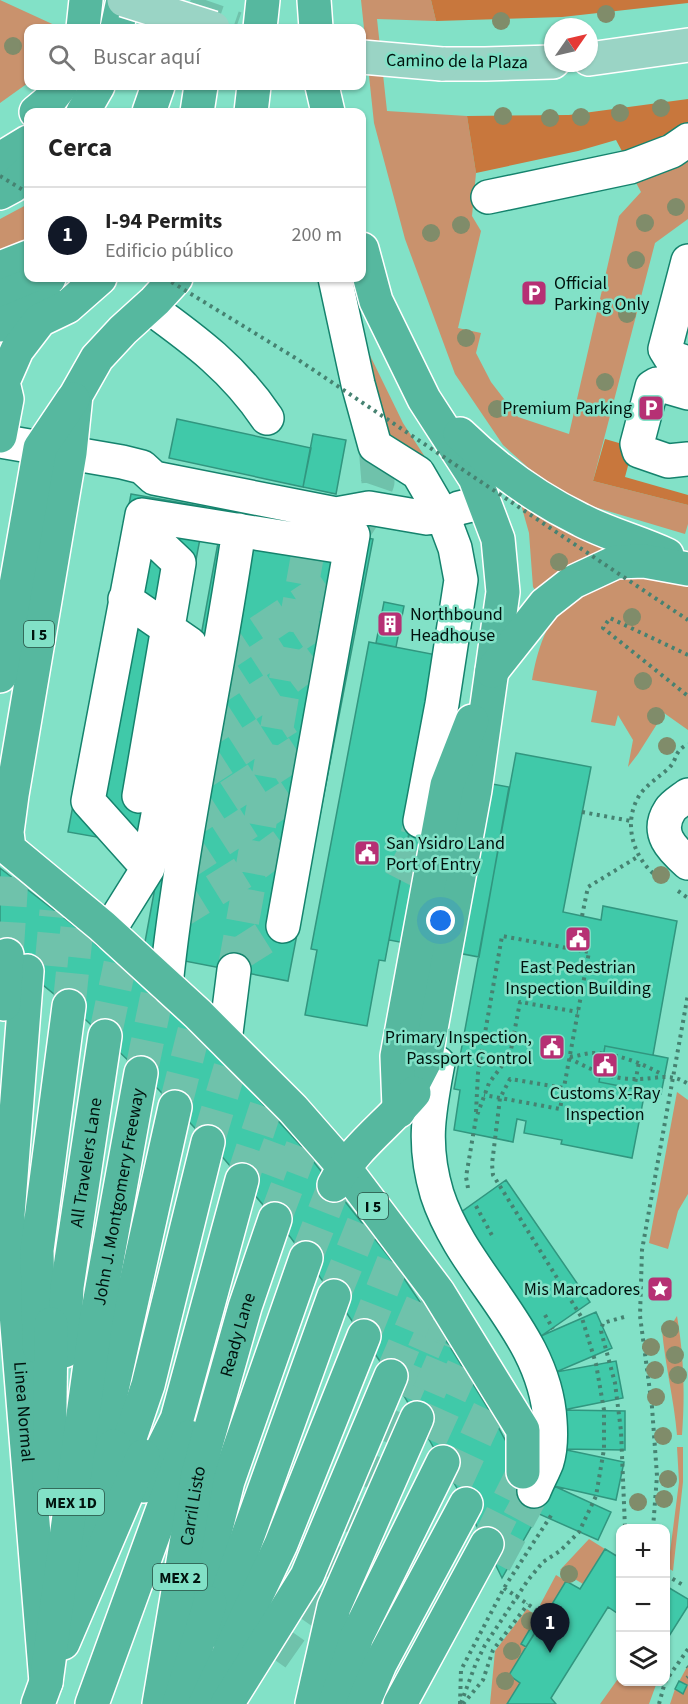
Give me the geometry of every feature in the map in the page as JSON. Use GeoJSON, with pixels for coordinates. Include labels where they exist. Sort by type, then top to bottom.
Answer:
{"type":"FeatureCollection","features":[{"type":"Feature","properties":{"kind":"highway"},"geometry":{"type":"LineString","coordinates":[[83,24],[86,0]]}},
{"type":"Feature","properties":{"kind":"highway"},"geometry":{"type":"LineString","coordinates":[[118,24],[124,0]]}},
{"type":"Feature","properties":{"kind":"highway"},"geometry":{"type":"LineString","coordinates":[[171,24],[174,0]]}},
{"type":"Feature","properties":{"kind":"highway"},"geometry":{"type":"LineString","coordinates":[[180,0],[188,24]]}},
{"type":"Feature","properties":{"kind":"highway"},"geometry":{"type":"LineString","coordinates":[[260,24],[263,0]]}},
{"type":"Feature","properties":{"kind":"highway"},"geometry":{"type":"LineString","coordinates":[[314,0],[316,24]]}},
{"type":"Feature","properties":{"kind":"highway"},"geometry":{"type":"LineString","coordinates":[[41,108],[58,90]]}},
{"type":"Feature","properties":{"kind":"highway"},"geometry":{"type":"LineString","coordinates":[[66,108],[79,90]]}},
{"type":"Feature","properties":{"kind":"highway"},"geometry":{"type":"LineString","coordinates":[[85,108],[96,90]]}},
{"type":"Feature","properties":{"kind":"highway"},"geometry":{"type":"LineString","coordinates":[[103,108],[112,90]]}},
{"type":"Feature","properties":{"kind":"highway"},"geometry":{"type":"LineString","coordinates":[[151,108],[160,90]]}},
{"type":"Feature","properties":{"kind":"highway"},"geometry":{"type":"LineString","coordinates":[[158,108],[161,90]]}},
{"type":"Feature","properties":{"kind":"highway"},"geometry":{"type":"LineString","coordinates":[[163,90],[165,108]]}},
{"type":"Feature","properties":{"kind":"highway"},"geometry":{"type":"LineString","coordinates":[[198,108],[200,90]]}},
{"type":"Feature","properties":{"kind":"highway"},"geometry":{"type":"LineString","coordinates":[[251,108],[254,90]]}},
{"type":"Feature","properties":{"kind":"highway"},"geometry":{"type":"LineString","coordinates":[[323,90],[327,108]]}},
{"type":"Feature","properties":{"kind":"highway"},"geometry":{"type":"LineString","coordinates":[[0,192],[13,186],[10,160],[24,128]]}},
{"type":"Feature","properties":{"kind":"highway"},"geometry":{"type":"LineString","coordinates":[[0,207],[24,194]]}},
{"type":"Feature","properties":{"kind":"highway"},"geometry":{"type":"LineString","coordinates":[[0,268],[24,259]]}},
{"type":"Feature","properties":{"kind":"highway"},"geometry":{"type":"LineString","coordinates":[[366,264],[376,301],[424,399],[475,478],[498,539],[503,592],[490,673],[460,788],[412,1059],[399,1111]]}},
{"type":"Feature","properties":{"kind":"highway"},"geometry":{"type":"LineString","coordinates":[[0,284],[24,274]]}},
{"type":"Feature","properties":{"kind":"highway"},"geometry":{"type":"LineString","coordinates":[[0,297],[39,282]]}},
{"type":"Feature","properties":{"kind":"highway"},"geometry":{"type":"LineString","coordinates":[[0,325],[44,307],[91,282]]}},
{"type":"Feature","properties":{"kind":"highway"},"geometry":{"type":"LineString","coordinates":[[0,436],[7,399],[3,382],[17,350],[40,320],[67,307],[95,282]]}},
{"type":"Feature","properties":{"kind":"highway","name":"I 5"},"geometry":{"type":"LineString","coordinates":[[0,774],[76,395],[97,358],[172,282]]}},
{"type":"Feature","properties":{"kind":"highway"},"geometry":{"type":"LineString","coordinates":[[424,399],[483,456],[531,493],[582,521],[688,564]]}},
{"type":"Feature","properties":{"kind":"highway","name":"I 5"},"geometry":{"type":"LineString","coordinates":[[0,676],[6,610],[61,462]]}},
{"type":"Feature","properties":{"kind":"highway","name":"I 5"},"geometry":{"type":"LineString","coordinates":[[61,462],[272,1124]]}},
{"type":"Feature","properties":{"kind":"highway"},"geometry":{"type":"LineString","coordinates":[[272,1124],[399,1111],[438,1063],[490,794],[490,673],[545,604],[573,582],[616,561],[644,561],[688,569]]}},
{"type":"Feature","properties":{"kind":"highway"},"geometry":{"type":"LineString","coordinates":[[0,1060],[284,1256]]}},
{"type":"Feature","properties":{"kind":"highway"},"geometry":{"type":"LineString","coordinates":[[195,1704],[229,1483],[284,1256]]}},
{"type":"Feature","properties":{"kind":"highway"},"geometry":{"type":"LineString","coordinates":[[205,1704],[229,1483],[284,1256]]}},
{"type":"Feature","properties":{"kind":"highway"},"geometry":{"type":"LineString","coordinates":[[216,1704],[229,1483],[284,1256]]}},
{"type":"Feature","properties":{"kind":"highway"},"geometry":{"type":"LineString","coordinates":[[227,1704],[229,1483],[284,1256]]}},
{"type":"Feature","properties":{"kind":"highway"},"geometry":{"type":"LineString","coordinates":[[240,1704],[229,1483],[284,1256]]}},
{"type":"Feature","properties":{"kind":"highway"},"geometry":{"type":"LineString","coordinates":[[42,1693],[229,1483],[284,1256]]}},
{"type":"Feature","properties":{"kind":"highway"},"geometry":{"type":"LineString","coordinates":[[42,1693],[229,1483],[284,1256]]}},
{"type":"Feature","properties":{"kind":"highway"},"geometry":{"type":"LineString","coordinates":[[42,1693],[229,1483],[284,1256]]}},
{"type":"Feature","properties":{"kind":"highway"},"geometry":{"type":"LineString","coordinates":[[284,1256],[229,1483],[312,1704]]}},
{"type":"Feature","properties":{"kind":"highway"},"geometry":{"type":"LineString","coordinates":[[284,1256],[229,1483],[324,1704]]}},
{"type":"Feature","properties":{"kind":"highway","name":"Ready Lane"},"geometry":{"type":"LineString","coordinates":[[229,1483],[245,1307],[284,1256]]}},
{"type":"Feature","properties":{"kind":"highway","name":"Ready Lane"},"geometry":{"type":"LineString","coordinates":[[229,1483],[284,1256]]}},
{"type":"Feature","properties":{"kind":"highway","name":"John J. Montgomery Freeway"},"geometry":{"type":"LineString","coordinates":[[229,1483],[284,1256]]}},
{"type":"Feature","properties":{"kind":"highway","name":"All Travelers Lane"},"geometry":{"type":"LineString","coordinates":[[229,1483],[284,1256]]}},
{"type":"Feature","properties":{"kind":"highway","name":"All Travelers Lane"},"geometry":{"type":"LineString","coordinates":[[229,1483],[284,1256]]}},
{"type":"Feature","properties":{"kind":"highway","name":"Linea Normal"},"geometry":{"type":"LineString","coordinates":[[0,1272],[42,1693]]}},
{"type":"Feature","properties":{"kind":"highway","name":"Linea Normal"},"geometry":{"type":"LineString","coordinates":[[0,1351],[42,1693]]}},
{"type":"Feature","properties":{"kind":"highway"},"geometry":{"type":"LineString","coordinates":[[92,1704],[161,1511],[229,1483]]}},
{"type":"Feature","properties":{"kind":"highway"},"geometry":{"type":"LineString","coordinates":[[229,1483],[335,1704]]}},
{"type":"Feature","properties":{"kind":"highway"},"geometry":{"type":"LineString","coordinates":[[229,1483],[349,1704]]}},
{"type":"Feature","properties":{"kind":"highway"},"geometry":{"type":"LineString","coordinates":[[229,1483],[363,1704]]}},
{"type":"Feature","properties":{"kind":"highway","name":"Linea Normal"},"geometry":{"type":"LineString","coordinates":[[42,1693],[229,1483]]}},
{"type":"Feature","properties":{"kind":"highway","name":"Linea Normal"},"geometry":{"type":"LineString","coordinates":[[42,1693],[229,1483]]}},
{"type":"Feature","properties":{"kind":"highway","name":"Linea Normal"},"geometry":{"type":"LineString","coordinates":[[42,1693],[229,1483]]}},
{"type":"Feature","properties":{"kind":"highway","name":"Carril Listo"},"geometry":{"type":"LineString","coordinates":[[159,1704],[229,1483]]}},
{"type":"Feature","properties":{"kind":"highway","name":"Carril Listo"},"geometry":{"type":"LineString","coordinates":[[166,1704],[229,1483]]}},
{"type":"Feature","properties":{"kind":"highway","name":"Carril Listo"},"geometry":{"type":"LineString","coordinates":[[172,1704],[229,1483]]}},
{"type":"Feature","properties":{"kind":"highway","name":"MEX 2"},"geometry":{"type":"LineString","coordinates":[[179,1704],[229,1483]]}},
{"type":"Feature","properties":{"kind":"highway","name":"MEX 2"},"geometry":{"type":"LineString","coordinates":[[187,1704],[229,1483]]}},
{"type":"Feature","properties":{"kind":"main road"},"geometry":{"type":"LineString","coordinates":[[124,0],[200,24]]}},
{"type":"Feature","properties":{"kind":"main road"},"geometry":{"type":"LineString","coordinates":[[598,58],[688,45]]}},
{"type":"Feature","properties":{"kind":"main road","name":"Camino de la Plaza"},"geometry":{"type":"LineString","coordinates":[[366,57],[442,63],[544,62]]}},
{"type":"Feature","properties":{"kind":"street"},"geometry":{"type":"LineString","coordinates":[[489,197],[630,167],[672,150],[688,140]]}},
{"type":"Feature","properties":{"kind":"street"},"geometry":{"type":"LineString","coordinates":[[688,261],[665,349],[670,357],[688,363]]}},
{"type":"Feature","properties":{"kind":"street"},"geometry":{"type":"LineString","coordinates":[[336,282],[358,384],[375,446],[418,473],[444,516],[455,548],[461,580],[460,601],[420,821]]}},
{"type":"Feature","properties":{"kind":"street"},"geometry":{"type":"LineString","coordinates":[[148,307],[211,354],[231,372],[267,418]]}},
{"type":"Feature","properties":{"kind":"street"},"geometry":{"type":"LineString","coordinates":[[688,393],[657,384],[652,387],[637,444],[639,451],[668,461],[688,459]]}},
{"type":"Feature","properties":{"kind":"street"},"geometry":{"type":"LineString","coordinates":[[0,442],[132,485],[154,478],[336,513],[369,508],[427,518],[444,516],[459,508],[484,502]]}},
{"type":"Feature","properties":{"kind":"street"},"geometry":{"type":"LineString","coordinates":[[283,926],[351,541],[239,530],[142,516],[88,801],[139,858],[272,1124],[548,1460],[551,1434],[550,1410],[536,1360],[450,1226],[438,1194],[427,1145],[428,1120],[438,1063]]}},
{"type":"Feature","properties":{"kind":"street"},"geometry":{"type":"LineString","coordinates":[[139,858],[153,779],[160,719],[161,666],[179,563],[140,526]]}},
{"type":"Feature","properties":{"kind":"street"},"geometry":{"type":"LineString","coordinates":[[239,530],[225,629],[180,867],[272,1124]]}},
{"type":"Feature","properties":{"kind":"street"},"geometry":{"type":"LineString","coordinates":[[133,559],[172,595]]}},
{"type":"Feature","properties":{"kind":"street"},"geometry":{"type":"LineString","coordinates":[[125,599],[190,644],[160,719]]}},
{"type":"Feature","properties":{"kind":"street"},"geometry":{"type":"LineString","coordinates":[[119,632],[161,666]]}},
{"type":"Feature","properties":{"kind":"street"},"geometry":{"type":"LineString","coordinates":[[113,664],[160,719]]}},
{"type":"Feature","properties":{"kind":"street"},"geometry":{"type":"LineString","coordinates":[[103,713],[160,719]]}},
{"type":"Feature","properties":{"kind":"street"},"geometry":{"type":"LineString","coordinates":[[103,713],[153,779]]}},
{"type":"Feature","properties":{"kind":"street"},"geometry":{"type":"LineString","coordinates":[[94,768],[137,808]]}},
{"type":"Feature","properties":{"kind":"street"},"geometry":{"type":"LineString","coordinates":[[139,858],[137,808],[153,779]]}},
{"type":"Feature","properties":{"kind":"street"},"geometry":{"type":"LineString","coordinates":[[688,795],[670,810],[664,828],[670,848],[688,863]]}},
{"type":"Feature","properties":{"kind":"street"},"geometry":{"type":"LineString","coordinates":[[234,970],[272,1124]]}},
{"type":"Feature","properties":{"kind":"street"},"geometry":{"type":"LineString","coordinates":[[229,1483],[284,1256]]}},
{"type":"Feature","properties":{"kind":"path"},"geometry":{"type":"LineString","coordinates":[[10,160],[24,185]]}},
{"type":"Feature","properties":{"kind":"path"},"geometry":{"type":"LineString","coordinates":[[172,282],[297,359],[688,620]]}},
{"type":"Feature","properties":{"kind":"path"},"geometry":{"type":"LineString","coordinates":[[688,655],[610,618],[603,628],[688,696]]}},
{"type":"Feature","properties":{"kind":"path"},"geometry":{"type":"LineString","coordinates":[[582,812],[631,821]]}},
{"type":"Feature","properties":{"kind":"path"},"geometry":{"type":"LineString","coordinates":[[582,916],[588,886],[639,856]]}},
{"type":"Feature","properties":{"kind":"path"},"geometry":{"type":"LineString","coordinates":[[473,1134],[478,1073],[502,936],[589,952],[560,1110],[484,1095]]}},
{"type":"Feature","properties":{"kind":"path"},"geometry":{"type":"LineString","coordinates":[[653,1524],[657,1476],[652,1407],[640,1316],[642,1250],[688,994]]}},
{"type":"Feature","properties":{"kind":"path"},"geometry":{"type":"LineString","coordinates":[[476,1118],[489,1083],[510,1055],[520,1002],[578,1012]]}},
{"type":"Feature","properties":{"kind":"path"},"geometry":{"type":"LineString","coordinates":[[569,1058],[593,1053],[639,1062],[664,1076]]}},
{"type":"Feature","properties":{"kind":"path"},"geometry":{"type":"LineString","coordinates":[[569,1058],[591,1071],[635,1080],[673,1077],[688,1084]]}},
{"type":"Feature","properties":{"kind":"path"},"geometry":{"type":"LineString","coordinates":[[634,1089],[639,1062]]}},
{"type":"Feature","properties":{"kind":"path"},"geometry":{"type":"LineString","coordinates":[[495,1138],[500,1098],[510,1079],[564,1088]]}},
{"type":"Feature","properties":{"kind":"path"},"geometry":{"type":"LineString","coordinates":[[284,1256],[528,1604],[545,1616]]}},
{"type":"Feature","properties":{"kind":"path"},"geometry":{"type":"LineString","coordinates":[[624,1317],[603,1323],[601,1331],[615,1383],[625,1524]]}},
{"type":"Feature","properties":{"kind":"path"},"geometry":{"type":"LineString","coordinates":[[670,1577],[683,1585]]}},
{"type":"Feature","properties":{"kind":"path"},"geometry":{"type":"LineString","coordinates":[[463,1704],[483,1680],[493,1650],[528,1604]]}},
{"type":"Feature","properties":{"kind":"path"},"geometry":{"type":"LineString","coordinates":[[659,1704],[665,1682],[686,1651]]}},
{"type":"Feature","properties":{"kind":"shaded area"},"geometry":{"type":"Polygon","coordinates":[[[0,0],[52,24],[24,24],[24,86],[0,103],[0,0]]]}},
{"type":"Feature","properties":{"kind":"shaded area"},"geometry":{"type":"Polygon","coordinates":[[[361,0],[431,0],[436,21],[377,19],[387,111],[467,116],[476,173],[472,216],[481,231],[458,328],[481,333],[476,353],[491,382],[518,417],[569,434],[619,216],[641,192],[634,179],[688,156],[688,219],[655,243],[593,481],[688,505],[688,524],[685,534],[591,506],[543,481],[503,445],[455,374],[405,239],[374,123],[366,47],[366,24],[364,24],[361,0]]]}},
{"type":"Feature","properties":{"kind":"shaded area"},"geometry":{"type":"Polygon","coordinates":[[[431,0],[688,0],[688,3],[562,17],[436,21],[431,0]]]}},
{"type":"Feature","properties":{"kind":"shaded area"},"geometry":{"type":"Polygon","coordinates":[[[688,99],[688,125],[624,155],[616,140],[578,151],[476,173],[467,116],[569,115],[688,99]]]}},
{"type":"Feature","properties":{"kind":"shaded area"},"geometry":{"type":"Polygon","coordinates":[[[24,206],[24,243],[0,254],[0,219],[24,206]]]}},
{"type":"Feature","properties":{"kind":"shaded area"},"geometry":{"type":"Polygon","coordinates":[[[361,337],[403,423],[425,457],[412,455],[385,439],[361,337]]]}},
{"type":"Feature","properties":{"kind":"shaded area"},"geometry":{"type":"Polygon","coordinates":[[[605,439],[633,447],[625,477],[688,495],[688,505],[593,481],[605,439]]]}},
{"type":"Feature","properties":{"kind":"shaded area"},"geometry":{"type":"Polygon","coordinates":[[[520,501],[617,547],[585,560],[536,591],[533,587],[529,533],[520,501]]]}},
{"type":"Feature","properties":{"kind":"shaded area"},"geometry":{"type":"Polygon","coordinates":[[[623,576],[667,579],[688,587],[688,730],[664,713],[628,767],[633,740],[618,715],[615,726],[591,722],[597,691],[532,680],[544,636],[562,607],[583,593],[623,576]]]}},
{"type":"Feature","properties":{"kind":"shaded area"},"geometry":{"type":"Polygon","coordinates":[[[677,1092],[688,1100],[688,1194],[678,1211],[668,1249],[649,1243],[677,1092]]]}},
{"type":"Feature","properties":{"kind":"shaded area"},"geometry":{"type":"Polygon","coordinates":[[[677,1316],[683,1376],[682,1435],[677,1435],[662,1330],[670,1327],[677,1316]]]}},
{"type":"Feature","properties":{"kind":"shaded area"},"geometry":{"type":"Polygon","coordinates":[[[677,1447],[683,1447],[683,1482],[673,1571],[670,1569],[670,1552],[679,1482],[677,1447]]]}},
{"type":"Feature","properties":{"kind":"shaded area"},"geometry":{"type":"Polygon","coordinates":[[[589,1539],[605,1549],[583,1584],[560,1570],[589,1539]]]}},
{"type":"Feature","properties":{"kind":"shaded area"},"geometry":{"type":"Polygon","coordinates":[[[556,1575],[566,1581],[549,1611],[540,1605],[556,1575]]]}},
{"type":"Feature","properties":{"kind":"shaded area"},"geometry":{"type":"Polygon","coordinates":[[[527,1609],[538,1617],[521,1644],[526,1647],[520,1683],[507,1704],[490,1704],[495,1651],[527,1609]]]}},
{"type":"Feature","properties":{"kind":"shaded area"},"geometry":{"type":"Polygon","coordinates":[[[688,1665],[688,1704],[670,1704],[675,1689],[688,1665]]]}},
{"type":"Feature","properties":{"kind":"shaded area"},"geometry":{"type":"Polygon","coordinates":[[[616,1682],[616,1686],[656,1686],[649,1704],[600,1704],[616,1682]]]}},
{"type":"Feature","properties":{"kind":"building"},"geometry":{"type":"Polygon","coordinates":[[[177,419],[311,448],[303,487],[169,458],[177,419]]]}},
{"type":"Feature","properties":{"kind":"building"},"geometry":{"type":"Polygon","coordinates":[[[313,434],[346,440],[336,494],[303,487],[313,434]]]}},
{"type":"Feature","properties":{"kind":"building"},"geometry":{"type":"Polygon","coordinates":[[[131,494],[206,507],[142,845],[68,832],[131,494]]]}},
{"type":"Feature","properties":{"kind":"building"},"geometry":{"type":"Polygon","coordinates":[[[224,510],[373,539],[288,981],[143,953],[224,510]]]}},
{"type":"Feature","properties":{"kind":"building","name":"Northbound Headhouse"},"geometry":{"type":"Polygon","coordinates":[[[384,602],[404,606],[396,647],[376,643],[384,602]]]}},
{"type":"Feature","properties":{"kind":"building","name":"San Ysidro Land Port of Entry"},"geometry":{"type":"Polygon","coordinates":[[[369,642],[442,656],[385,961],[379,960],[367,1026],[305,1015],[317,950],[311,949],[369,642]]]}},
{"type":"Feature","properties":{"kind":"building","name":"East Pedestrian Inspection Building"},"geometry":{"type":"Polygon","coordinates":[[[516,753],[591,767],[563,912],[601,920],[603,906],[677,921],[653,1055],[668,1058],[661,1094],[645,1091],[632,1158],[561,1144],[562,1140],[524,1133],[526,1121],[517,1119],[513,1142],[454,1130],[460,1090],[454,1089],[516,753]]]}},
{"type":"Feature","properties":{"kind":"building"},"geometry":{"type":"Polygon","coordinates":[[[421,771],[509,787],[479,957],[389,940],[421,771]]]}},
{"type":"Feature","properties":{"kind":"building"},"geometry":{"type":"Polygon","coordinates":[[[0,868],[157,995],[230,1068],[302,1147],[393,1262],[449,1345],[489,1410],[542,1508],[502,1578],[466,1504],[404,1396],[291,1238],[225,1160],[159,1090],[87,1021],[0,950],[0,868]]]}},
{"type":"Feature","properties":{"kind":"building"},"geometry":{"type":"Polygon","coordinates":[[[605,1046],[668,1058],[661,1094],[599,1082],[605,1046]]]}},
{"type":"Feature","properties":{"kind":"building"},"geometry":{"type":"Polygon","coordinates":[[[506,1180],[590,1302],[541,1336],[457,1215],[506,1180]]]}},
{"type":"Feature","properties":{"kind":"building"},"geometry":{"type":"Polygon","coordinates":[[[596,1312],[612,1348],[556,1372],[541,1336],[596,1312]]]}},
{"type":"Feature","properties":{"kind":"building"},"geometry":{"type":"Polygon","coordinates":[[[616,1361],[623,1398],[563,1410],[556,1372],[616,1361]]]}},
{"type":"Feature","properties":{"kind":"building"},"geometry":{"type":"Polygon","coordinates":[[[563,1410],[625,1411],[625,1450],[562,1449],[563,1410]]]}},
{"type":"Feature","properties":{"kind":"building"},"geometry":{"type":"Polygon","coordinates":[[[562,1449],[624,1462],[616,1500],[554,1486],[562,1449]]]}},
{"type":"Feature","properties":{"kind":"building"},"geometry":{"type":"Polygon","coordinates":[[[554,1486],[611,1512],[598,1540],[539,1514],[554,1486]]]}},
{"type":"Feature","properties":{"kind":"building"},"geometry":{"type":"Polygon","coordinates":[[[605,1549],[616,1556],[616,1612],[608,1607],[551,1698],[556,1704],[507,1704],[520,1683],[509,1675],[566,1581],[580,1589],[605,1549]]]}},
{"type":"Feature","properties":{"kind":"building"},"geometry":{"type":"Polygon","coordinates":[[[670,1588],[688,1599],[688,1606],[670,1635],[670,1588]]]}},
{"type":"Feature","properties":{"kind":"building"},"geometry":{"type":"Polygon","coordinates":[[[543,1607],[549,1611],[526,1647],[521,1644],[543,1607]]]}},
{"type":"Feature","properties":{"kind":"building"},"geometry":{"type":"Polygon","coordinates":[[[679,1681],[687,1685],[683,1694],[675,1689],[679,1681]]]}},
{"type":"Feature","properties":{"kind":"tunnel"},"geometry":{"type":"LineString","coordinates":[[187,11],[224,24]]}},
{"type":"Feature","properties":{"kind":"tunnel"},"geometry":{"type":"LineString","coordinates":[[355,530],[369,508],[378,482],[375,446]]}},
{"type":"Feature","properties":{"kind":"tunnel"},"geometry":{"type":"LineString","coordinates":[[234,970],[310,541]]}},
{"type":"Feature","properties":{"kind":"tunnel"},"geometry":{"type":"LineString","coordinates":[[218,659],[345,575]]}},
{"type":"Feature","properties":{"kind":"tunnel"},"geometry":{"type":"LineString","coordinates":[[214,690],[339,608]]}},
{"type":"Feature","properties":{"kind":"tunnel"},"geometry":{"type":"LineString","coordinates":[[206,732],[285,681],[333,645]]}},
{"type":"Feature","properties":{"kind":"tunnel"},"geometry":{"type":"LineString","coordinates":[[196,777],[288,718]]}},
{"type":"Feature","properties":{"kind":"tunnel"},"geometry":{"type":"LineString","coordinates":[[188,823],[316,740]]}},
{"type":"Feature","properties":{"kind":"tunnel"},"geometry":{"type":"LineString","coordinates":[[180,867],[308,784]]}},
{"type":"Feature","properties":{"kind":"tunnel"},"geometry":{"type":"LineString","coordinates":[[400,880],[413,855],[420,821]]}},
{"type":"Feature","properties":{"kind":"tunnel"},"geometry":{"type":"LineString","coordinates":[[173,916],[252,867],[299,833]]}},
{"type":"Feature","properties":{"kind":"tunnel"},"geometry":{"type":"LineString","coordinates":[[7,955],[12,877]]}},
{"type":"Feature","properties":{"kind":"tunnel"},"geometry":{"type":"LineString","coordinates":[[51,966],[56,911]]}},
{"type":"Feature","properties":{"kind":"tunnel"},"geometry":{"type":"LineString","coordinates":[[236,956],[283,926]]}},
{"type":"Feature","properties":{"kind":"tunnel"},"geometry":{"type":"LineString","coordinates":[[69,1006],[77,928]]}},
{"type":"Feature","properties":{"kind":"tunnel"},"geometry":{"type":"LineString","coordinates":[[105,1036],[120,964]]}},
{"type":"Feature","properties":{"kind":"tunnel"},"geometry":{"type":"LineString","coordinates":[[141,1073],[157,995]]}},
{"type":"Feature","properties":{"kind":"tunnel"},"geometry":{"type":"LineString","coordinates":[[175,1107],[194,1031]]}},
{"type":"Feature","properties":{"kind":"tunnel"},"geometry":{"type":"LineString","coordinates":[[208,1142],[230,1068]]}},
{"type":"Feature","properties":{"kind":"tunnel"},"geometry":{"type":"LineString","coordinates":[[242,1180],[266,1107]]}},
{"type":"Feature","properties":{"kind":"tunnel"},"geometry":{"type":"LineString","coordinates":[[268,1175],[285,1129]]}},
{"type":"Feature","properties":{"kind":"tunnel"},"geometry":{"type":"LineString","coordinates":[[275,1219],[302,1147]]}},
{"type":"Feature","properties":{"kind":"tunnel"},"geometry":{"type":"LineString","coordinates":[[306,1258],[334,1186]]}},
{"type":"Feature","properties":{"kind":"tunnel"},"geometry":{"type":"LineString","coordinates":[[334,1296],[363,1224]]}},
{"type":"Feature","properties":{"kind":"tunnel"},"geometry":{"type":"LineString","coordinates":[[364,1336],[393,1262]]}},
{"type":"Feature","properties":{"kind":"tunnel"},"geometry":{"type":"LineString","coordinates":[[272,1658],[319,1591],[438,1318],[437,1290],[430,1280]]}},
{"type":"Feature","properties":{"kind":"tunnel"},"geometry":{"type":"LineString","coordinates":[[391,1376],[422,1303]]}},
{"type":"Feature","properties":{"kind":"tunnel"},"geometry":{"type":"LineString","coordinates":[[429,1392],[449,1345]]}},
{"type":"Feature","properties":{"kind":"tunnel"},"geometry":{"type":"LineString","coordinates":[[430,1440],[463,1367]]}},
{"type":"Feature","properties":{"kind":"tunnel"},"geometry":{"type":"LineString","coordinates":[[455,1484],[489,1410]]}},
{"type":"Feature","properties":{"kind":"tunnel"},"geometry":{"type":"LineString","coordinates":[[487,1544],[523,1472]]}},
{"type":"Feature","properties":{"kind":"tunnel"},"geometry":{"type":"LineString","coordinates":[[495,1563],[534,1491]]}},
{"type":"Feature","properties":{"kind":"place","name":"Official Parking Only"},"geometry":{"type":"Point","coordinates":[534,293]}},
{"type":"Feature","properties":{"kind":"place","name":"Premium Parking"},"geometry":{"type":"Point","coordinates":[651,408]}},
{"type":"Feature","properties":{"kind":"place","name":"Northbound Headhouse"},"geometry":{"type":"Point","coordinates":[390,624]}},
{"type":"Feature","properties":{"kind":"place","name":"San Ysidro Land Port of Entry"},"geometry":{"type":"Point","coordinates":[367,853]}},
{"type":"Feature","properties":{"kind":"place","name":"East Pedestrian Inspection Building"},"geometry":{"type":"Point","coordinates":[578,939]}},
{"type":"Feature","properties":{"kind":"place","name":"Primary Inspection, Passport Control"},"geometry":{"type":"Point","coordinates":[552,1047]}},
{"type":"Feature","properties":{"kind":"place","name":"Customs X-Ray Inspection"},"geometry":{"type":"Point","coordinates":[605,1065]}},
{"type":"Feature","properties":{"kind":"place","name":"Mis Marcadores"},"geometry":{"type":"Point","coordinates":[660,1289]}},
{"type":"Feature","properties":{"kind":"place","name":"I-94 Permits"},"geometry":{"type":"Point","coordinates":[550,1653]}}]}
